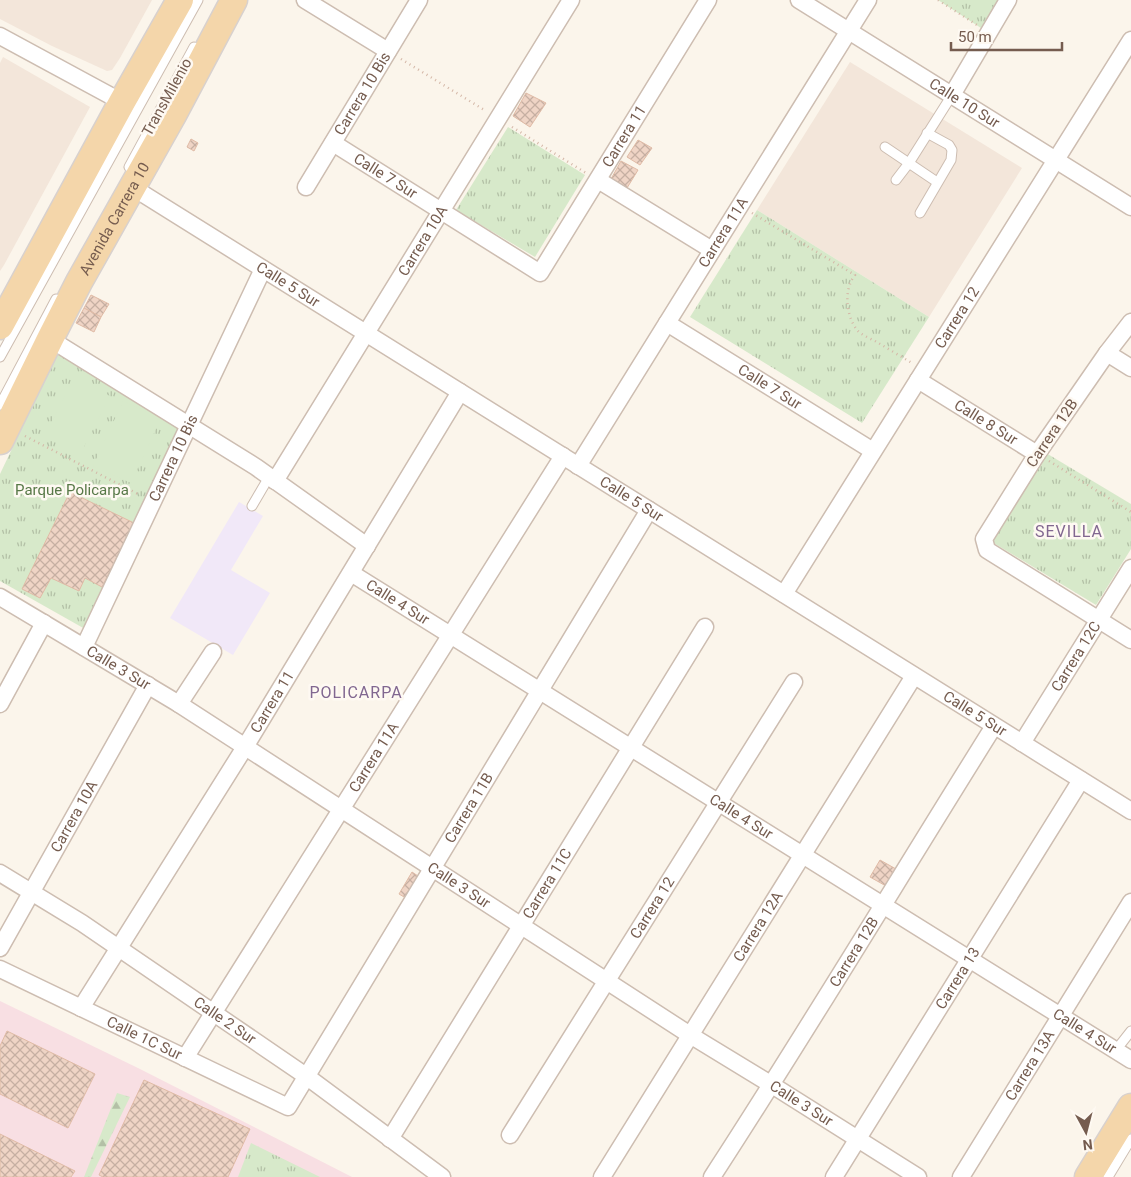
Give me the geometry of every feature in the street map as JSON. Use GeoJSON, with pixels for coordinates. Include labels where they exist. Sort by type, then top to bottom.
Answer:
{"type":"FeatureCollection","features":[{"type":"Feature","properties":{"kind":"main road"},"geometry":{"type":"LineString","coordinates":[[4,309],[180,0]]}},
{"type":"Feature","properties":{"kind":"main road","name":"Avenida Carrera 10"},"geometry":{"type":"LineString","coordinates":[[9,437],[50,339],[129,180],[173,115],[234,0]]}},
{"type":"Feature","properties":{"kind":"main road"},"geometry":{"type":"LineString","coordinates":[[1088,1177],[1131,1107]]}},
{"type":"Feature","properties":{"kind":"street"},"geometry":{"type":"LineString","coordinates":[[305,0],[388,51]]}},
{"type":"Feature","properties":{"kind":"street","name":"Carrera 10 Bis"},"geometry":{"type":"LineString","coordinates":[[306,187],[419,0]]}},
{"type":"Feature","properties":{"kind":"street","name":"Carrera 10A"},"geometry":{"type":"LineString","coordinates":[[272,479],[366,333],[571,0]]}},
{"type":"Feature","properties":{"kind":"street","name":"Carrera 11"},"geometry":{"type":"LineString","coordinates":[[540,273],[708,0]]}},
{"type":"Feature","properties":{"kind":"street","name":"Calle 10 Sur"},"geometry":{"type":"LineString","coordinates":[[799,0],[1131,207]]}},
{"type":"Feature","properties":{"kind":"street","name":"Carrera 11A"},"geometry":{"type":"LineString","coordinates":[[578,466],[868,0]]}},
{"type":"Feature","properties":{"kind":"street"},"geometry":{"type":"LineString","coordinates":[[952,95],[1008,0]]}},
{"type":"Feature","properties":{"kind":"street"},"geometry":{"type":"LineString","coordinates":[[0,36],[122,102]]}},
{"type":"Feature","properties":{"kind":"street","name":"Carrera 12"},"geometry":{"type":"LineString","coordinates":[[784,594],[1131,40]]}},
{"type":"Feature","properties":{"kind":"street","name":"Calle 7 Sur"},"geometry":{"type":"LineString","coordinates":[[333,143],[540,273]]}},
{"type":"Feature","properties":{"kind":"street","name":"Calle 5 Sur"},"geometry":{"type":"LineString","coordinates":[[129,180],[263,269],[1131,811]]}},
{"type":"Feature","properties":{"kind":"street"},"geometry":{"type":"LineString","coordinates":[[598,180],[712,250]]}},
{"type":"Feature","properties":{"kind":"street","name":"Carrera 10 Bis"},"geometry":{"type":"LineString","coordinates":[[84,647],[263,269]]}},
{"type":"Feature","properties":{"kind":"street","name":"Carrera 12B"},"geometry":{"type":"LineString","coordinates":[[1099,621],[987,550],[984,539],[1037,454],[1106,353],[1131,322]]}},
{"type":"Feature","properties":{"kind":"street","name":"Calle 7 Sur"},"geometry":{"type":"LineString","coordinates":[[667,323],[874,451]]}},
{"type":"Feature","properties":{"kind":"street"},"geometry":{"type":"LineString","coordinates":[[50,339],[256,467],[367,546]]}},
{"type":"Feature","properties":{"kind":"street"},"geometry":{"type":"LineString","coordinates":[[1106,353],[1131,368]]}},
{"type":"Feature","properties":{"kind":"street","name":"Calle 8 Sur"},"geometry":{"type":"LineString","coordinates":[[921,375],[1037,454]]}},
{"type":"Feature","properties":{"kind":"street","name":"Carrera 11"},"geometry":{"type":"LineString","coordinates":[[81,1008],[246,747],[460,392]]}},
{"type":"Feature","properties":{"kind":"street","name":"Carrera 11A"},"geometry":{"type":"LineString","coordinates":[[185,1058],[563,456]]}},
{"type":"Feature","properties":{"kind":"street","name":"Carrera 11B"},"geometry":{"type":"LineString","coordinates":[[288,1107],[649,510]]}},
{"type":"Feature","properties":{"kind":"street","name":"Carrera 12C"},"geometry":{"type":"LineString","coordinates":[[1022,744],[1131,568]]}},
{"type":"Feature","properties":{"kind":"street","name":"Calle 4 Sur"},"geometry":{"type":"LineString","coordinates":[[351,573],[1131,1060]]}},
{"type":"Feature","properties":{"kind":"street","name":"Calle 3 Sur"},"geometry":{"type":"LineString","coordinates":[[0,597],[179,704],[690,1036],[918,1177]]}},
{"type":"Feature","properties":{"kind":"street"},"geometry":{"type":"LineString","coordinates":[[1099,621],[1131,640]]}},
{"type":"Feature","properties":{"kind":"street"},"geometry":{"type":"LineString","coordinates":[[0,704],[44,623]]}},
{"type":"Feature","properties":{"kind":"street","name":"Carrera 11C"},"geometry":{"type":"LineString","coordinates":[[390,1139],[705,627]]}},
{"type":"Feature","properties":{"kind":"street"},"geometry":{"type":"LineString","coordinates":[[179,704],[213,652]]}},
{"type":"Feature","properties":{"kind":"street","name":"Carrera 12A"},"geometry":{"type":"LineString","coordinates":[[602,1177],[914,676]]}},
{"type":"Feature","properties":{"kind":"street","name":"Carrera 12"},"geometry":{"type":"LineString","coordinates":[[510,1135],[794,682]]}},
{"type":"Feature","properties":{"kind":"street","name":"Carrera 10A"},"geometry":{"type":"LineString","coordinates":[[0,948],[148,685]]}},
{"type":"Feature","properties":{"kind":"street","name":"Carrera 12B"},"geometry":{"type":"LineString","coordinates":[[712,1177],[772,1085],[994,726]]}},
{"type":"Feature","properties":{"kind":"street","name":"Carrera 13"},"geometry":{"type":"LineString","coordinates":[[834,1177],[1081,780]]}},
{"type":"Feature","properties":{"kind":"street","name":"Calle 2 Sur"},"geometry":{"type":"LineString","coordinates":[[0,873],[82,923],[306,1076],[442,1177]]}},
{"type":"Feature","properties":{"kind":"street","name":"Carrera 13A"},"geometry":{"type":"LineString","coordinates":[[961,1177],[1131,902]]}},
{"type":"Feature","properties":{"kind":"street","name":"Calle 1C Sur"},"geometry":{"type":"LineString","coordinates":[[0,969],[288,1107]]}},
{"type":"Feature","properties":{"kind":"lane","name":"TransMilenio"},"geometry":{"type":"LineString","coordinates":[[0,357],[198,0]]}},
{"type":"Feature","properties":{"kind":"lane","name":"TransMilenio"},"geometry":{"type":"LineString","coordinates":[[129,180],[196,43]]}},
{"type":"Feature","properties":{"kind":"lane"},"geometry":{"type":"LineString","coordinates":[[896,180],[909,163],[952,95]]}},
{"type":"Feature","properties":{"kind":"lane"},"geometry":{"type":"LineString","coordinates":[[920,213],[951,160],[952,150],[949,146],[927,134]]}},
{"type":"Feature","properties":{"kind":"lane"},"geometry":{"type":"LineString","coordinates":[[885,147],[938,182]]}},
{"type":"Feature","properties":{"kind":"lane"},"geometry":{"type":"LineString","coordinates":[[0,405],[59,293]]}},
{"type":"Feature","properties":{"kind":"lane"},"geometry":{"type":"LineString","coordinates":[[252,506],[272,479]]}},
{"type":"Feature","properties":{"kind":"lane"},"geometry":{"type":"LineString","coordinates":[[1116,1050],[1131,1031]]}},
{"type":"Feature","properties":{"kind":"lane"},"geometry":{"type":"LineString","coordinates":[[1108,1177],[1131,1139]]}},
{"type":"Feature","properties":{"kind":"path"},"geometry":{"type":"LineString","coordinates":[[938,0],[989,32]]}},
{"type":"Feature","properties":{"kind":"path"},"geometry":{"type":"LineString","coordinates":[[740,206],[855,276],[852,279],[847,298],[852,321],[859,332],[921,375]]}},
{"type":"Feature","properties":{"kind":"path"},"geometry":{"type":"LineString","coordinates":[[9,437],[153,501]]}},
{"type":"Feature","properties":{"kind":"path"},"geometry":{"type":"LineString","coordinates":[[1037,454],[1131,512]]}},
{"type":"Feature","properties":{"kind":"shaded area"},"geometry":{"type":"Polygon","coordinates":[[[0,0],[152,0],[120,58],[112,70],[107,71],[52,46],[0,19],[0,0]]]}},
{"type":"Feature","properties":{"kind":"shaded area"},"geometry":{"type":"Polygon","coordinates":[[[3,57],[90,107],[0,271],[0,63],[3,57]]]}},
{"type":"Feature","properties":{"kind":"shaded area"},"geometry":{"type":"Polygon","coordinates":[[[850,62],[1022,168],[929,317],[757,210],[850,62]]]}},
{"type":"Feature","properties":{"kind":"shaded area"},"geometry":{"type":"Polygon","coordinates":[[[239,502],[263,516],[231,570],[270,593],[233,655],[170,618],[239,502]]]}},
{"type":"Feature","properties":{"kind":"shaded area"},"geometry":{"type":"Polygon","coordinates":[[[0,1001],[140,1069],[352,1177],[0,1177],[0,1001]]]}},
{"type":"Feature","properties":{"kind":"green space"},"geometry":{"type":"Polygon","coordinates":[[[938,0],[999,0],[981,28],[938,0]]]}},
{"type":"Feature","properties":{"kind":"green space"},"geometry":{"type":"Polygon","coordinates":[[[508,127],[585,175],[535,257],[456,210],[508,127]]]}},
{"type":"Feature","properties":{"kind":"green space"},"geometry":{"type":"Polygon","coordinates":[[[757,210],[929,317],[862,423],[690,317],[757,210]]]}},
{"type":"Feature","properties":{"kind":"green space","name":"Parque Policarpa"},"geometry":{"type":"Polygon","coordinates":[[[58,352],[181,427],[85,629],[0,581],[0,474],[58,352]]]}},
{"type":"Feature","properties":{"kind":"green space"},"geometry":{"type":"Polygon","coordinates":[[[74,378],[110,396],[81,453],[45,435],[74,378]]]}},
{"type":"Feature","properties":{"kind":"green space"},"geometry":{"type":"Polygon","coordinates":[[[123,401],[161,418],[131,483],[93,466],[123,401]]]}},
{"type":"Feature","properties":{"kind":"green space"},"geometry":{"type":"Polygon","coordinates":[[[1046,453],[1131,504],[1131,549],[1096,605],[992,542],[1046,453]]]}},
{"type":"Feature","properties":{"kind":"green space"},"geometry":{"type":"Polygon","coordinates":[[[117,1093],[130,1097],[91,1177],[84,1177],[117,1093]]]}},
{"type":"Feature","properties":{"kind":"green space"},"geometry":{"type":"Polygon","coordinates":[[[251,1143],[320,1177],[238,1177],[251,1143]]]}},
{"type":"Feature","properties":{"kind":"building"},"geometry":{"type":"Polygon","coordinates":[[[526,93],[546,103],[530,127],[513,116],[526,93]]]}},
{"type":"Feature","properties":{"kind":"building"},"geometry":{"type":"Polygon","coordinates":[[[191,139],[198,143],[194,151],[187,147],[191,139]]]}},
{"type":"Feature","properties":{"kind":"building"},"geometry":{"type":"Polygon","coordinates":[[[638,140],[652,148],[640,165],[627,157],[638,140]]]}},
{"type":"Feature","properties":{"kind":"building"},"geometry":{"type":"Polygon","coordinates":[[[621,161],[638,170],[627,188],[611,179],[621,161]]]}},
{"type":"Feature","properties":{"kind":"building"},"geometry":{"type":"Polygon","coordinates":[[[91,295],[109,304],[101,317],[84,308],[91,295]]]}},
{"type":"Feature","properties":{"kind":"building"},"geometry":{"type":"Polygon","coordinates":[[[84,308],[101,317],[94,332],[76,323],[84,308]]]}},
{"type":"Feature","properties":{"kind":"building"},"geometry":{"type":"Polygon","coordinates":[[[70,492],[134,523],[102,587],[85,578],[79,591],[51,578],[40,598],[22,589],[70,492]]]}},
{"type":"Feature","properties":{"kind":"building"},"geometry":{"type":"Polygon","coordinates":[[[880,860],[896,869],[886,886],[870,877],[880,860]]]}},
{"type":"Feature","properties":{"kind":"building"},"geometry":{"type":"Polygon","coordinates":[[[412,872],[424,880],[411,901],[399,894],[412,872]]]}},
{"type":"Feature","properties":{"kind":"building"},"geometry":{"type":"Polygon","coordinates":[[[7,1031],[95,1074],[68,1128],[0,1094],[0,1046],[7,1031]]]}},
{"type":"Feature","properties":{"kind":"building"},"geometry":{"type":"Polygon","coordinates":[[[144,1080],[250,1129],[228,1177],[103,1177],[99,1175],[144,1080]]]}},
{"type":"Feature","properties":{"kind":"building"},"geometry":{"type":"Polygon","coordinates":[[[0,1134],[75,1171],[71,1177],[0,1177],[0,1134]]]}},
{"type":"Feature","properties":{"kind":"district","name":"SEVILLA"},"geometry":{"type":"Point","coordinates":[1069,531]}},
{"type":"Feature","properties":{"kind":"district","name":"POLICARPA"},"geometry":{"type":"Point","coordinates":[356,692]}}]}
